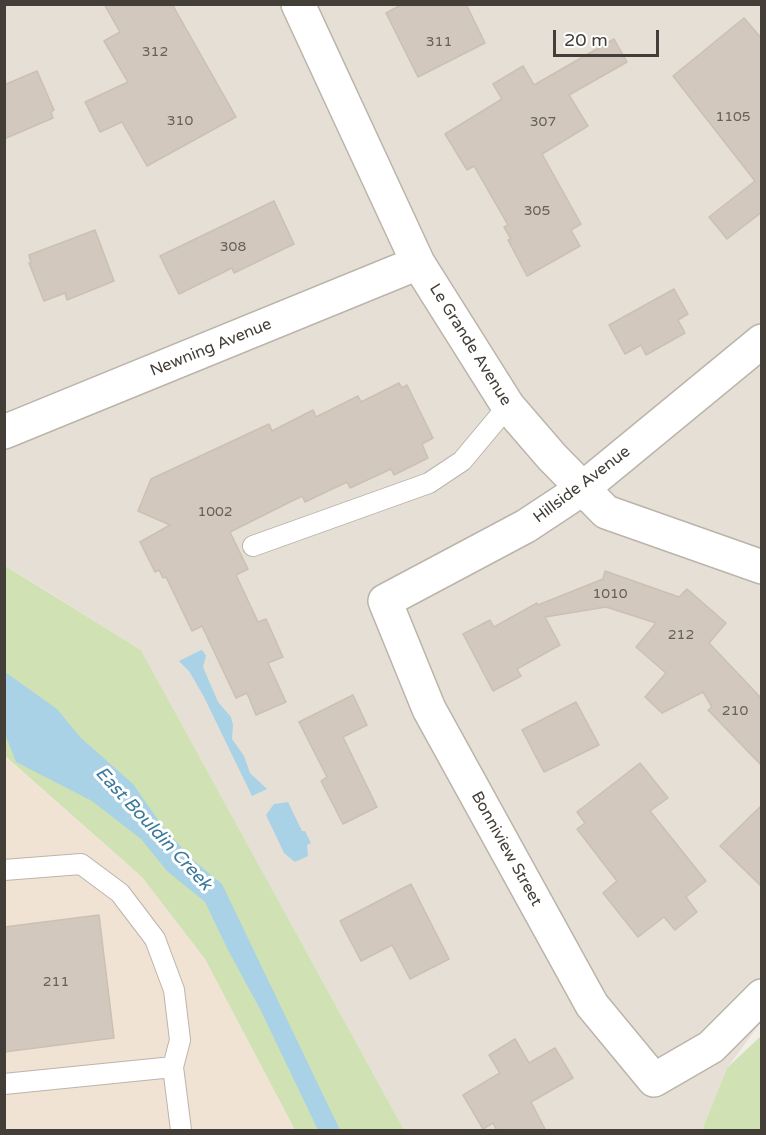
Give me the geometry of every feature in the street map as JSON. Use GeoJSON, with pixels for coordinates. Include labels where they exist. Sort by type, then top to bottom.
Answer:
{"type":"FeatureCollection","features":[{"type":"Feature","properties":{"kind":"street","name":"Le Grande Avenue"},"geometry":{"type":"LineString","coordinates":[[298,4],[418,263],[508,406],[582,489],[606,512],[762,567]]}},
{"type":"Feature","properties":{"kind":"street","name":"Newning Avenue"},"geometry":{"type":"LineString","coordinates":[[4,432],[418,263]]}},
{"type":"Feature","properties":{"kind":"street","name":"Hillside Avenue"},"geometry":{"type":"LineString","coordinates":[[385,601],[526,526],[582,489],[762,341]]}},
{"type":"Feature","properties":{"kind":"street","name":"Bonniview Street"},"geometry":{"type":"LineString","coordinates":[[385,601],[429,709],[592,1005],[654,1080],[711,1047],[762,996]]}},
{"type":"Feature","properties":{"kind":"lane"},"geometry":{"type":"LineString","coordinates":[[253,546],[429,483],[462,462],[508,406]]}},
{"type":"Feature","properties":{"kind":"lane"},"geometry":{"type":"LineString","coordinates":[[4,870],[81,864],[120,893],[155,939],[174,990],[180,1040],[173,1067],[181,1131]]}},
{"type":"Feature","properties":{"kind":"lane"},"geometry":{"type":"LineString","coordinates":[[4,1084],[173,1067]]}},
{"type":"Feature","properties":{"kind":"shaded area"},"geometry":{"type":"Polygon","coordinates":[[[4,5],[761,5],[761,1022],[727,1068],[702,1130],[404,1130],[141,650],[5,565],[4,5]]]}},
{"type":"Feature","properties":{"kind":"shaded area"},"geometry":{"type":"Polygon","coordinates":[[[4,756],[142,877],[205,959],[295,1130],[5,1130],[4,756]]]}},
{"type":"Feature","properties":{"kind":"green space"},"geometry":{"type":"Polygon","coordinates":[[[4,565],[141,650],[404,1130],[295,1130],[205,959],[142,877],[5,756],[4,565]]]}},
{"type":"Feature","properties":{"kind":"green space"},"geometry":{"type":"Polygon","coordinates":[[[761,1036],[761,1130],[702,1130],[727,1068],[761,1036]]]}},
{"type":"Feature","properties":{"kind":"water"},"geometry":{"type":"Polygon","coordinates":[[[201,650],[206,656],[203,667],[218,702],[231,717],[232,739],[244,756],[250,773],[267,789],[252,796],[204,697],[189,671],[179,661],[201,650]]]}},
{"type":"Feature","properties":{"kind":"water","name":"East Bouldin Creek"},"geometry":{"type":"Polygon","coordinates":[[[5,672],[57,709],[81,738],[133,784],[163,827],[192,859],[222,884],[340,1130],[318,1130],[205,902],[167,871],[141,839],[92,801],[16,762],[5,734],[5,672]]]}},
{"type":"Feature","properties":{"kind":"water"},"geometry":{"type":"Polygon","coordinates":[[[288,802],[302,831],[305,831],[311,843],[307,845],[308,856],[295,862],[284,853],[266,815],[274,804],[288,802]]]}},
{"type":"Feature","properties":{"kind":"building"},"geometry":{"type":"Polygon","coordinates":[[[104,4],[172,4],[236,117],[147,166],[122,122],[100,132],[85,102],[128,82],[104,41],[120,32],[104,4]]]}},
{"type":"Feature","properties":{"kind":"building"},"geometry":{"type":"Polygon","coordinates":[[[403,4],[466,4],[485,43],[418,77],[386,13],[403,4]]]}},
{"type":"Feature","properties":{"kind":"building"},"geometry":{"type":"Polygon","coordinates":[[[744,18],[762,39],[762,212],[727,239],[709,217],[755,181],[673,76],[744,18]]]}},
{"type":"Feature","properties":{"kind":"building"},"geometry":{"type":"Polygon","coordinates":[[[614,39],[627,62],[569,95],[588,126],[542,154],[581,224],[571,230],[580,246],[527,276],[508,240],[511,239],[504,227],[508,225],[474,166],[467,170],[445,134],[502,99],[493,84],[523,66],[534,85],[614,39]]]}},
{"type":"Feature","properties":{"kind":"building"},"geometry":{"type":"Polygon","coordinates":[[[37,71],[54,110],[51,112],[53,118],[4,139],[4,85],[37,71]]]}},
{"type":"Feature","properties":{"kind":"building"},"geometry":{"type":"Polygon","coordinates":[[[274,201],[294,244],[234,273],[232,268],[179,294],[160,256],[274,201]]]}},
{"type":"Feature","properties":{"kind":"building"},"geometry":{"type":"Polygon","coordinates":[[[95,230],[114,281],[67,300],[65,293],[44,301],[29,263],[31,263],[29,255],[95,230]]]}},
{"type":"Feature","properties":{"kind":"building"},"geometry":{"type":"Polygon","coordinates":[[[674,289],[688,314],[678,320],[685,333],[646,355],[641,345],[625,354],[609,325],[674,289]]]}},
{"type":"Feature","properties":{"kind":"building"},"geometry":{"type":"Polygon","coordinates":[[[399,383],[402,388],[407,385],[433,438],[422,444],[428,458],[394,475],[391,469],[350,488],[347,482],[305,502],[302,496],[230,532],[248,569],[236,575],[258,622],[266,619],[283,657],[268,663],[286,702],[256,715],[247,693],[236,698],[202,626],[192,631],[166,577],[163,578],[159,570],[155,572],[140,542],[170,525],[138,511],[151,479],[269,424],[272,431],[313,410],[316,417],[358,396],[361,402],[399,383]]]}},
{"type":"Feature","properties":{"kind":"building"},"geometry":{"type":"Polygon","coordinates":[[[605,571],[679,597],[687,589],[726,623],[709,643],[762,699],[762,766],[708,710],[712,707],[703,692],[662,713],[645,697],[666,673],[636,647],[656,623],[606,607],[545,617],[560,645],[517,669],[521,676],[493,691],[463,634],[490,620],[494,627],[537,603],[538,605],[603,579],[605,571]]]}},
{"type":"Feature","properties":{"kind":"building"},"geometry":{"type":"Polygon","coordinates":[[[353,695],[367,725],[343,737],[377,807],[343,824],[321,781],[327,777],[299,722],[353,695]]]}},
{"type":"Feature","properties":{"kind":"building"},"geometry":{"type":"Polygon","coordinates":[[[576,702],[599,745],[544,772],[522,730],[576,702]]]}},
{"type":"Feature","properties":{"kind":"building"},"geometry":{"type":"Polygon","coordinates":[[[640,763],[668,798],[650,811],[706,881],[686,897],[697,912],[675,930],[664,917],[638,937],[603,893],[617,881],[577,829],[585,823],[577,812],[640,763]]]}},
{"type":"Feature","properties":{"kind":"building"},"geometry":{"type":"Polygon","coordinates":[[[762,805],[762,887],[720,846],[762,805]]]}},
{"type":"Feature","properties":{"kind":"building"},"geometry":{"type":"Polygon","coordinates":[[[411,884],[449,959],[410,979],[392,945],[361,961],[340,921],[411,884]]]}},
{"type":"Feature","properties":{"kind":"building"},"geometry":{"type":"Polygon","coordinates":[[[99,915],[114,1038],[4,1052],[4,927],[99,915]]]}},
{"type":"Feature","properties":{"kind":"building"},"geometry":{"type":"Polygon","coordinates":[[[515,1039],[529,1063],[555,1048],[573,1078],[531,1102],[546,1131],[497,1131],[493,1123],[483,1129],[463,1095],[500,1073],[489,1055],[515,1039]]]}}]}
